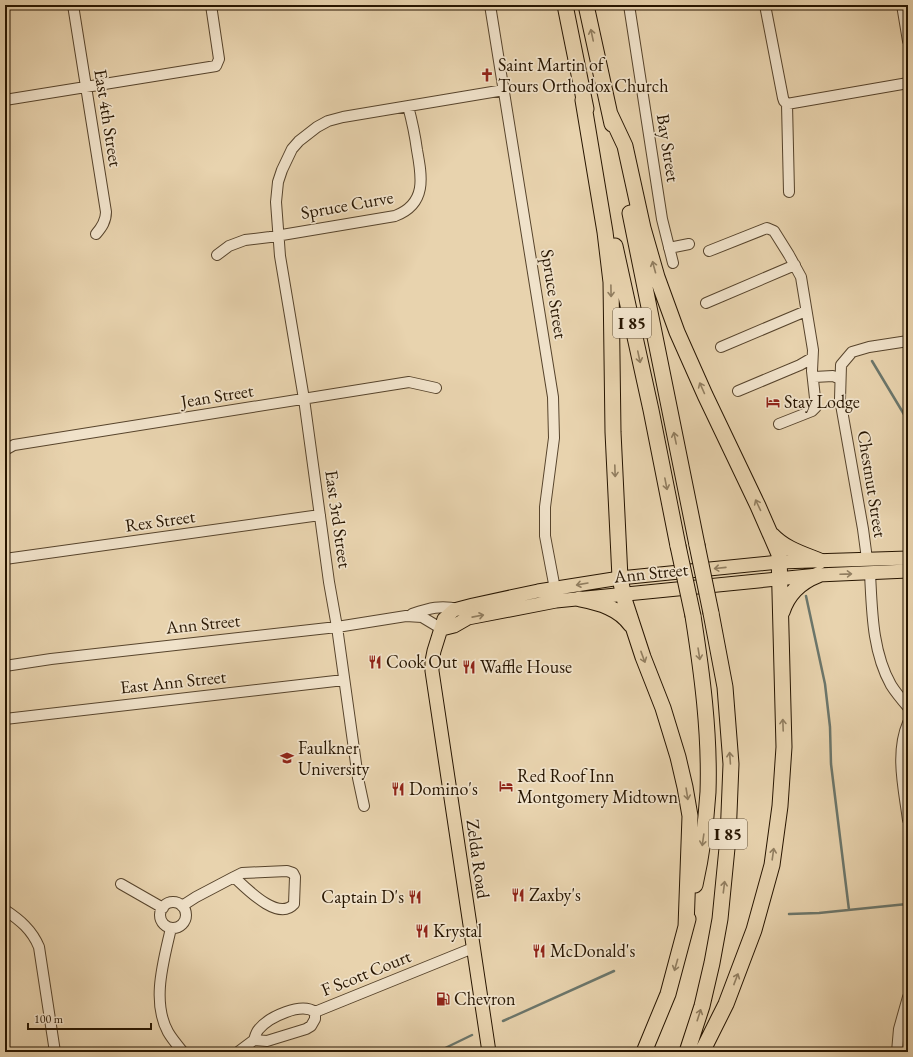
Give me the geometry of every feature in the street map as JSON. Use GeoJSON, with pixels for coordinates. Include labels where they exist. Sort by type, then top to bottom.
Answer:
{"type":"FeatureCollection","features":[{"type":"Feature","properties":{"kind":"highway","name":"I 85"},"geometry":{"type":"LineString","coordinates":[[565,5],[693,616],[702,675],[707,739],[708,791],[704,839],[686,927],[668,994],[644,1052]]}},
{"type":"Feature","properties":{"kind":"highway","name":"I 85"},"geometry":{"type":"LineString","coordinates":[[586,5],[610,114],[725,688],[730,764],[728,838],[721,912],[712,963],[702,1006],[687,1052]]}},
{"type":"Feature","properties":{"kind":"highway"},"geometry":{"type":"LineString","coordinates":[[584,100],[605,232],[611,282],[613,432],[620,578],[623,594],[634,629],[678,757],[685,787],[690,816],[686,927]]}},
{"type":"Feature","properties":{"kind":"highway"},"geometry":{"type":"LineString","coordinates":[[610,114],[625,146],[643,228],[656,277],[677,332],[779,554],[784,747],[780,806],[772,865],[754,930],[726,1004],[702,1052]]}},
{"type":"Feature","properties":{"kind":"highway"},"geometry":{"type":"LineString","coordinates":[[768,529],[779,542],[819,568],[794,589],[784,604],[780,617]]}},
{"type":"Feature","properties":{"kind":"highway"},"geometry":{"type":"LineString","coordinates":[[580,598],[608,606],[619,612],[627,619],[634,629]]}},
{"type":"Feature","properties":{"kind":"main road","name":"Ann Street"},"geometry":{"type":"LineString","coordinates":[[442,629],[454,626],[468,618],[549,602],[779,578],[819,568],[867,559],[908,558]]}},
{"type":"Feature","properties":{"kind":"main road","name":"Ann Street"},"geometry":{"type":"LineString","coordinates":[[459,609],[555,588],[620,578],[779,562],[870,573],[908,571]]}},
{"type":"Feature","properties":{"kind":"main road","name":"Zelda Road"},"geometry":{"type":"LineString","coordinates":[[459,609],[454,610],[444,619],[434,651],[432,671],[489,1052]]}},
{"type":"Feature","properties":{"kind":"street","name":"East 4th Street"},"geometry":{"type":"LineString","coordinates":[[74,5],[106,212],[103,226],[96,234]]}},
{"type":"Feature","properties":{"kind":"street"},"geometry":{"type":"LineString","coordinates":[[5,100],[216,66],[219,59],[211,5]]}},
{"type":"Feature","properties":{"kind":"street","name":"Spruce Street"},"geometry":{"type":"LineString","coordinates":[[490,5],[554,397],[554,438],[545,507],[545,536],[555,588]]}},
{"type":"Feature","properties":{"kind":"street","name":"Bay Street"},"geometry":{"type":"LineString","coordinates":[[629,5],[662,219],[673,262]]}},
{"type":"Feature","properties":{"kind":"street"},"geometry":{"type":"LineString","coordinates":[[765,5],[784,101],[787,104],[789,192]]}},
{"type":"Feature","properties":{"kind":"street"},"geometry":{"type":"LineString","coordinates":[[902,5],[908,41]]}},
{"type":"Feature","properties":{"kind":"street"},"geometry":{"type":"LineString","coordinates":[[787,104],[908,83]]}},
{"type":"Feature","properties":{"kind":"street","name":"Spruce Curve"},"geometry":{"type":"LineString","coordinates":[[279,235],[276,202],[278,182],[286,159],[299,141],[317,127],[334,119],[504,90]]}},
{"type":"Feature","properties":{"kind":"street","name":"Spruce Curve"},"geometry":{"type":"LineString","coordinates":[[217,255],[222,250],[238,242],[395,216],[407,211],[417,198],[422,183],[413,124],[408,106]]}},
{"type":"Feature","properties":{"kind":"street"},"geometry":{"type":"LineString","coordinates":[[709,251],[767,228],[774,231],[801,277],[813,350],[812,371],[814,377],[816,407],[812,411],[779,424]]}},
{"type":"Feature","properties":{"kind":"street","name":"East 3rd Street"},"geometry":{"type":"LineString","coordinates":[[279,235],[280,256],[304,399],[353,748],[364,806]]}},
{"type":"Feature","properties":{"kind":"street"},"geometry":{"type":"LineString","coordinates":[[669,248],[689,244]]}},
{"type":"Feature","properties":{"kind":"street"},"geometry":{"type":"LineString","coordinates":[[706,303],[795,265]]}},
{"type":"Feature","properties":{"kind":"street"},"geometry":{"type":"LineString","coordinates":[[721,347],[806,311]]}},
{"type":"Feature","properties":{"kind":"street","name":"Chestnut Street"},"geometry":{"type":"LineString","coordinates":[[867,559],[840,390],[840,365],[852,352],[869,347],[908,341]]}},
{"type":"Feature","properties":{"kind":"street"},"geometry":{"type":"LineString","coordinates":[[738,391],[812,358]]}},
{"type":"Feature","properties":{"kind":"street"},"geometry":{"type":"LineString","coordinates":[[814,377],[833,376],[840,379]]}},
{"type":"Feature","properties":{"kind":"street","name":"Jean Street"},"geometry":{"type":"LineString","coordinates":[[5,450],[14,445],[409,382],[436,388]]}},
{"type":"Feature","properties":{"kind":"street","name":"Rex Street"},"geometry":{"type":"LineString","coordinates":[[5,559],[320,515]]}},
{"type":"Feature","properties":{"kind":"street"},"geometry":{"type":"LineString","coordinates":[[870,573],[874,624],[880,658],[890,684],[908,707]]}},
{"type":"Feature","properties":{"kind":"street","name":"Ann Street"},"geometry":{"type":"LineString","coordinates":[[5,666],[51,659],[337,627],[405,616],[426,609],[444,606],[459,609]]}},
{"type":"Feature","properties":{"kind":"street","name":"Ann Street"},"geometry":{"type":"LineString","coordinates":[[405,616],[422,617],[442,629]]}},
{"type":"Feature","properties":{"kind":"street","name":"East Ann Street"},"geometry":{"type":"LineString","coordinates":[[5,719],[344,680]]}},
{"type":"Feature","properties":{"kind":"street"},"geometry":{"type":"LineString","coordinates":[[908,723],[905,731],[901,755],[908,820]]}},
{"type":"Feature","properties":{"kind":"street"},"geometry":{"type":"LineString","coordinates":[[182,906],[196,897],[234,877],[242,873],[291,871],[295,877],[294,904],[290,908],[284,909],[270,905],[234,877]]}},
{"type":"Feature","properties":{"kind":"street"},"geometry":{"type":"LineString","coordinates":[[121,884],[163,908]]}},
{"type":"Feature","properties":{"kind":"street"},"geometry":{"type":"LineString","coordinates":[[171,902],[175,902],[182,906],[186,913],[184,922],[178,927],[171,928],[165,926],[160,918],[163,908],[171,902]]}},
{"type":"Feature","properties":{"kind":"street"},"geometry":{"type":"LineString","coordinates":[[5,910],[27,927],[39,947],[56,1052]]}},
{"type":"Feature","properties":{"kind":"street"},"geometry":{"type":"LineString","coordinates":[[171,928],[163,964],[160,987],[161,1007],[164,1023],[168,1032],[183,1052]]}},
{"type":"Feature","properties":{"kind":"street","name":"F Scott Court"},"geometry":{"type":"LineString","coordinates":[[315,1012],[473,948]]}},
{"type":"Feature","properties":{"kind":"street"},"geometry":{"type":"LineString","coordinates":[[896,1052],[899,1030],[908,997]]}},
{"type":"Feature","properties":{"kind":"street","name":"F Scott Court"},"geometry":{"type":"LineString","coordinates":[[238,1052],[254,1040],[258,1030],[269,1020],[287,1012],[303,1008],[311,1009],[315,1012],[316,1019],[311,1026],[306,1029],[268,1041],[254,1040]]}},
{"type":"Feature","properties":{"kind":"waterway"},"geometry":{"type":"LineString","coordinates":[[872,361],[908,421]]}},
{"type":"Feature","properties":{"kind":"waterway"},"geometry":{"type":"LineString","coordinates":[[806,596],[825,684],[830,727],[831,764],[849,910]]}},
{"type":"Feature","properties":{"kind":"waterway"},"geometry":{"type":"LineString","coordinates":[[789,914],[819,913],[907,904]]}},
{"type":"Feature","properties":{"kind":"waterway"},"geometry":{"type":"LineString","coordinates":[[503,1021],[614,971]]}},
{"type":"Feature","properties":{"kind":"waterway"},"geometry":{"type":"LineString","coordinates":[[437,1052],[472,1035]]}},
{"type":"Feature","properties":{"kind":"place","name":"Saint Martin of Tours Orthodox Church"},"geometry":{"type":"Point","coordinates":[487,75]}},
{"type":"Feature","properties":{"kind":"place","name":"Stay Lodge"},"geometry":{"type":"Point","coordinates":[773,402]}},
{"type":"Feature","properties":{"kind":"place","name":"Cook Out"},"geometry":{"type":"Point","coordinates":[375,662]}},
{"type":"Feature","properties":{"kind":"place","name":"Waffle House"},"geometry":{"type":"Point","coordinates":[469,667]}},
{"type":"Feature","properties":{"kind":"place","name":"Faulkner University"},"geometry":{"type":"Point","coordinates":[287,758]}},
{"type":"Feature","properties":{"kind":"place","name":"Red Roof Inn Montgomery Midtown"},"geometry":{"type":"Point","coordinates":[506,786]}},
{"type":"Feature","properties":{"kind":"place","name":"Domino's"},"geometry":{"type":"Point","coordinates":[398,789]}},
{"type":"Feature","properties":{"kind":"place","name":"Zaxby's"},"geometry":{"type":"Point","coordinates":[518,895]}},
{"type":"Feature","properties":{"kind":"place","name":"Captain D's"},"geometry":{"type":"Point","coordinates":[415,897]}},
{"type":"Feature","properties":{"kind":"place","name":"Krystal"},"geometry":{"type":"Point","coordinates":[422,931]}},
{"type":"Feature","properties":{"kind":"place","name":"McDonald's"},"geometry":{"type":"Point","coordinates":[539,951]}},
{"type":"Feature","properties":{"kind":"place","name":"Chevron"},"geometry":{"type":"Point","coordinates":[443,999]}}]}
